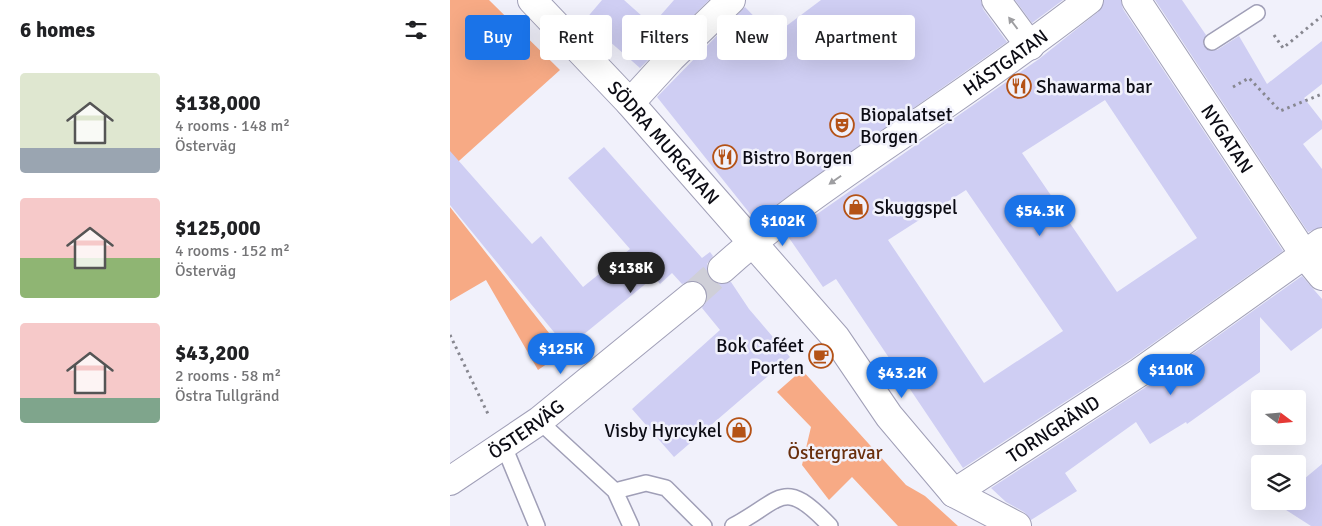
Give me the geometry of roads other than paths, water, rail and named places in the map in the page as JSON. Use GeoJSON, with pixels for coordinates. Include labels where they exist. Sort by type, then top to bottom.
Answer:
{"type":"FeatureCollection","features":[{"type":"Feature","properties":{"kind":"street","name":"SÖDRA MURGATAN"},"geometry":{"type":"LineString","coordinates":[[532,0],[630,104],[750,243],[836,338],[888,416],[954,493]]}},
{"type":"Feature","properties":{"kind":"street"},"geometry":{"type":"LineString","coordinates":[[630,104],[670,58],[730,0]]}},
{"type":"Feature","properties":{"kind":"street"},"geometry":{"type":"LineString","coordinates":[[996,0],[1030,46]]}},
{"type":"Feature","properties":{"kind":"street","name":"HÄSTGATAN"},"geometry":{"type":"LineString","coordinates":[[750,243],[796,208],[1030,46],[1089,0]]}},
{"type":"Feature","properties":{"kind":"street","name":"NYGATAN"},"geometry":{"type":"LineString","coordinates":[[1136,0],[1182,62],[1205,104],[1313,248],[1322,276]]}},
{"type":"Feature","properties":{"kind":"street"},"geometry":{"type":"LineString","coordinates":[[722,269],[750,243]]}},
{"type":"Feature","properties":{"kind":"street","name":"TORNGRÄND"},"geometry":{"type":"LineString","coordinates":[[954,493],[1140,372],[1313,248]]}},
{"type":"Feature","properties":{"kind":"street","name":"ÖSTERVÄG"},"geometry":{"type":"LineString","coordinates":[[450,481],[539,421],[692,296]]}},
{"type":"Feature","properties":{"kind":"street"},"geometry":{"type":"LineString","coordinates":[[954,493],[1017,526]]}},
{"type":"Feature","properties":{"kind":"lane"},"geometry":{"type":"LineString","coordinates":[[1212,42],[1256,13]]}},
{"type":"Feature","properties":{"kind":"lane"},"geometry":{"type":"LineString","coordinates":[[539,421],[615,491],[631,526]]}},
{"type":"Feature","properties":{"kind":"lane"},"geometry":{"type":"LineString","coordinates":[[503,444],[537,526]]}},
{"type":"Feature","properties":{"kind":"lane"},"geometry":{"type":"LineString","coordinates":[[615,491],[646,483],[666,488],[704,526]]}},
{"type":"Feature","properties":{"kind":"lane"},"geometry":{"type":"LineString","coordinates":[[733,526],[782,496],[798,498],[830,526]]}},
{"type":"Feature","properties":{"kind":"tunnel"},"geometry":{"type":"LineString","coordinates":[[692,296],[722,269]]}},
{"type":"Feature","properties":{"kind":"place","name":"Shawarma bar"},"geometry":{"type":"Point","coordinates":[1019,86]}},
{"type":"Feature","properties":{"kind":"place","name":"Biopalatset Borgen"},"geometry":{"type":"Point","coordinates":[842,125]}},
{"type":"Feature","properties":{"kind":"place","name":"Bistro Borgen"},"geometry":{"type":"Point","coordinates":[725,157]}},
{"type":"Feature","properties":{"kind":"place","name":"Skuggspel"},"geometry":{"type":"Point","coordinates":[856,207]}},
{"type":"Feature","properties":{"kind":"place","name":"Bok Caféet Porten"},"geometry":{"type":"Point","coordinates":[821,356]}},
{"type":"Feature","properties":{"kind":"place","name":"Visby Hyrcykel"},"geometry":{"type":"Point","coordinates":[739,430]}},
{"type":"Feature","properties":{"kind":"park label","name":"Östergravar"},"geometry":{"type":"Point","coordinates":[835,452]}}]}
